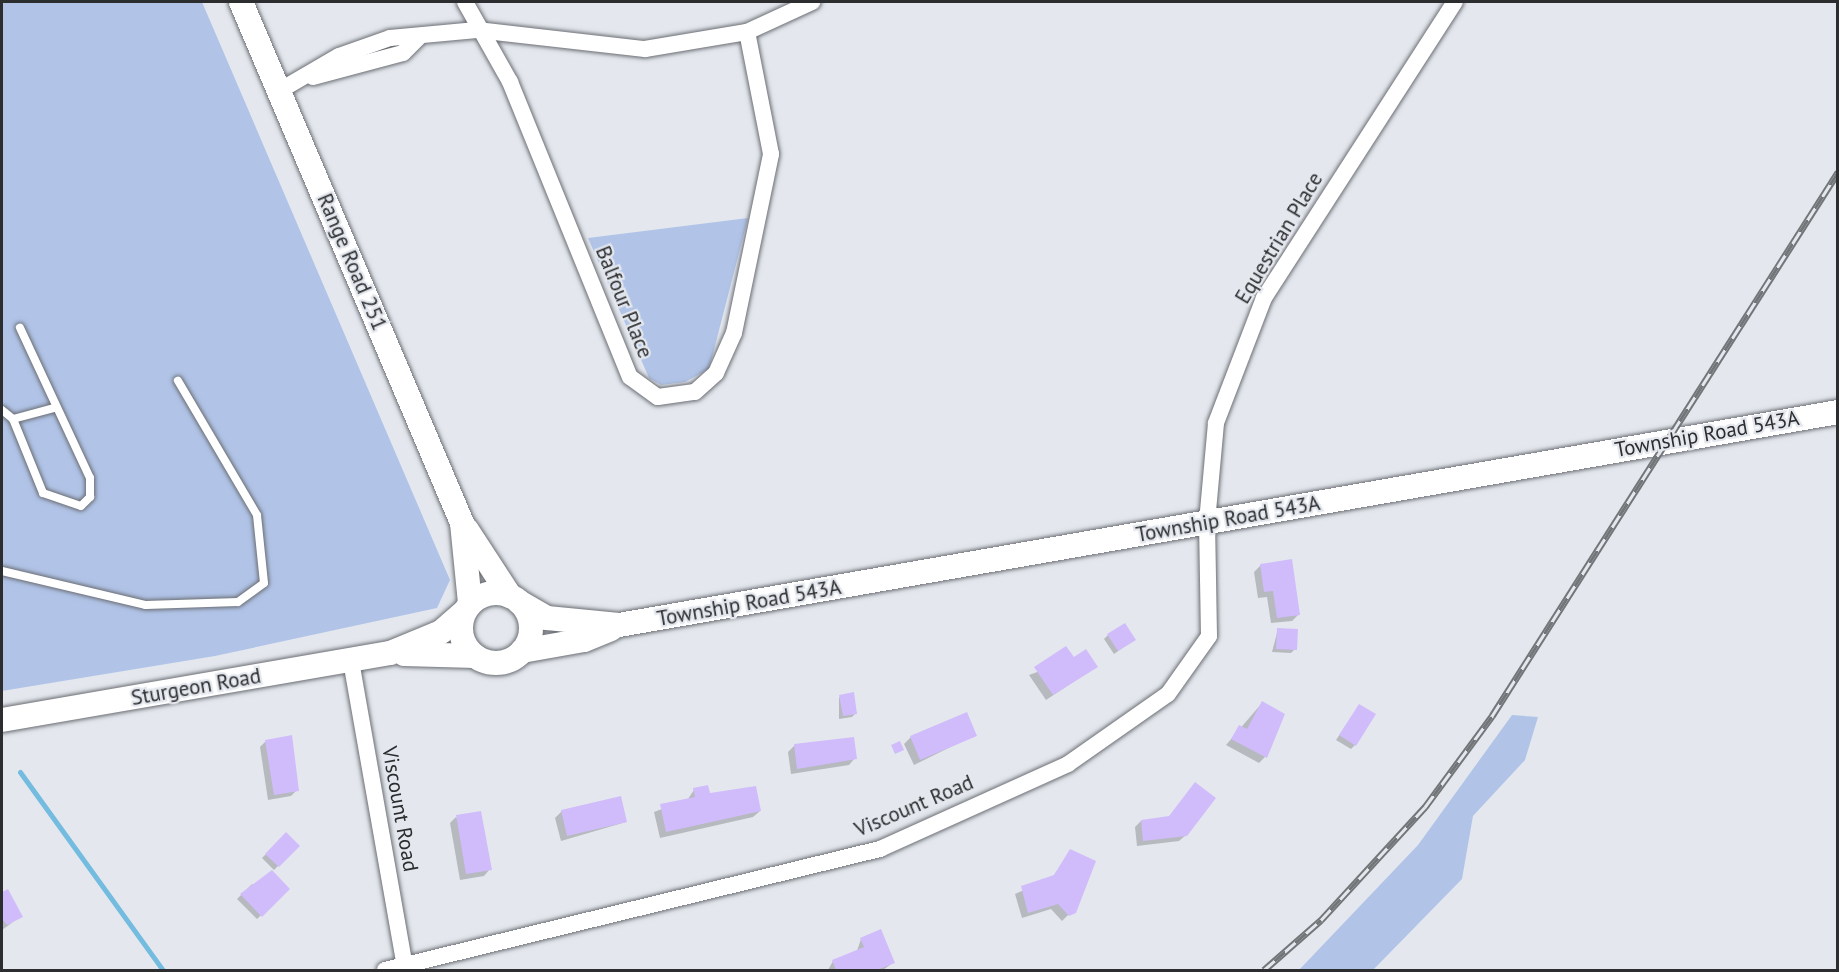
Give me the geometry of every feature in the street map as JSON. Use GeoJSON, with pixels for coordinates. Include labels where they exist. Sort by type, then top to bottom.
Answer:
{"type":"FeatureCollection","features":[{"type":"Feature","properties":{"kind":"main road","name":"Range Road 251"},"geometry":{"type":"LineString","coordinates":[[241,2],[462,523],[514,599]]}},
{"type":"Feature","properties":{"kind":"main road","name":"Township Road 543A"},"geometry":{"type":"LineString","coordinates":[[522,651],[585,640],[619,625],[1838,412]]}},
{"type":"Feature","properties":{"kind":"main road","name":"Range Road 251"},"geometry":{"type":"LineString","coordinates":[[462,523],[467,608]]}},
{"type":"Feature","properties":{"kind":"main road"},"geometry":{"type":"LineString","coordinates":[[489,593],[514,599],[530,621],[522,651],[504,662],[475,656],[461,636],[467,608],[489,593]]}},
{"type":"Feature","properties":{"kind":"main road","name":"Township Road 543A"},"geometry":{"type":"LineString","coordinates":[[514,599],[547,618],[619,625]]}},
{"type":"Feature","properties":{"kind":"main road","name":"Sturgeon Road"},"geometry":{"type":"LineString","coordinates":[[2,720],[390,653],[441,632],[467,608]]}},
{"type":"Feature","properties":{"kind":"main road","name":"Sturgeon Road"},"geometry":{"type":"LineString","coordinates":[[390,653],[475,656]]}},
{"type":"Feature","properties":{"kind":"street","name":"Balfour Place"},"geometry":{"type":"LineString","coordinates":[[465,2],[477,30],[510,82],[630,377],[658,397],[695,392],[716,373],[734,333],[771,154],[747,32]]}},
{"type":"Feature","properties":{"kind":"street"},"geometry":{"type":"LineString","coordinates":[[279,90],[309,78],[403,53],[420,36],[477,30],[645,49],[747,32],[812,2]]}},
{"type":"Feature","properties":{"kind":"street","name":"Equestrian Place"},"geometry":{"type":"LineString","coordinates":[[1207,522],[1216,423],[1264,298],[1455,2]]}},
{"type":"Feature","properties":{"kind":"street","name":"Viscount Road"},"geometry":{"type":"LineString","coordinates":[[385,970],[880,849],[1068,764],[1168,694],[1209,636],[1207,522]]}},
{"type":"Feature","properties":{"kind":"street","name":"Viscount Road"},"geometry":{"type":"LineString","coordinates":[[351,661],[405,966]]}},
{"type":"Feature","properties":{"kind":"lane"},"geometry":{"type":"LineString","coordinates":[[2,410],[14,419],[43,493],[81,506],[93,485],[54,408],[20,328]]}},
{"type":"Feature","properties":{"kind":"lane"},"geometry":{"type":"LineString","coordinates":[[2,571],[146,605],[238,602],[259,588],[264,563],[257,515],[178,381]]}},
{"type":"Feature","properties":{"kind":"lane"},"geometry":{"type":"LineString","coordinates":[[14,419],[54,408]]}},
{"type":"Feature","properties":{"kind":"shaded area"},"geometry":{"type":"Polygon","coordinates":[[[2,2],[202,2],[450,580],[437,608],[215,656],[2,691],[2,2]]]}},
{"type":"Feature","properties":{"kind":"shaded area"},"geometry":{"type":"Polygon","coordinates":[[[748,218],[709,369],[685,382],[661,385],[649,378],[588,238],[748,218]]]}},
{"type":"Feature","properties":{"kind":"shaded area"},"geometry":{"type":"Polygon","coordinates":[[[1512,715],[1538,717],[1525,760],[1473,816],[1462,879],[1373,970],[1299,970],[1418,845],[1512,715]]]}},
{"type":"Feature","properties":{"kind":"building"},"geometry":{"type":"Polygon","coordinates":[[[1292,559],[1300,615],[1277,618],[1273,591],[1264,592],[1260,564],[1292,559]]]}},
{"type":"Feature","properties":{"kind":"building"},"geometry":{"type":"Polygon","coordinates":[[[1125,623],[1136,640],[1118,651],[1107,634],[1125,623]]]}},
{"type":"Feature","properties":{"kind":"building"},"geometry":{"type":"Polygon","coordinates":[[[1277,628],[1298,629],[1297,650],[1276,649],[1277,628]]]}},
{"type":"Feature","properties":{"kind":"building"},"geometry":{"type":"Polygon","coordinates":[[[1066,646],[1074,657],[1086,649],[1098,667],[1053,695],[1034,667],[1066,646]]]}},
{"type":"Feature","properties":{"kind":"building"},"geometry":{"type":"Polygon","coordinates":[[[854,692],[857,714],[843,716],[839,695],[854,692]]]}},
{"type":"Feature","properties":{"kind":"building"},"geometry":{"type":"Polygon","coordinates":[[[1262,701],[1285,714],[1267,758],[1231,739],[1239,725],[1247,729],[1262,701]]]}},
{"type":"Feature","properties":{"kind":"building"},"geometry":{"type":"Polygon","coordinates":[[[1359,704],[1376,714],[1356,746],[1339,735],[1359,704]]]}},
{"type":"Feature","properties":{"kind":"building"},"geometry":{"type":"Polygon","coordinates":[[[967,712],[977,736],[920,760],[910,736],[967,712]]]}},
{"type":"Feature","properties":{"kind":"building"},"geometry":{"type":"Polygon","coordinates":[[[292,735],[299,791],[274,795],[265,740],[292,735]]]}},
{"type":"Feature","properties":{"kind":"building"},"geometry":{"type":"Polygon","coordinates":[[[854,737],[857,759],[797,769],[794,744],[854,737]]]}},
{"type":"Feature","properties":{"kind":"building"},"geometry":{"type":"Polygon","coordinates":[[[900,741],[904,750],[895,754],[891,745],[900,741]]]}},
{"type":"Feature","properties":{"kind":"building"},"geometry":{"type":"Polygon","coordinates":[[[1195,782],[1216,798],[1187,836],[1143,841],[1141,820],[1169,816],[1195,782]]]}},
{"type":"Feature","properties":{"kind":"building"},"geometry":{"type":"Polygon","coordinates":[[[708,785],[710,793],[756,786],[761,811],[666,832],[660,804],[695,797],[693,788],[708,785]]]}},
{"type":"Feature","properties":{"kind":"building"},"geometry":{"type":"Polygon","coordinates":[[[621,796],[627,822],[567,836],[561,810],[621,796]]]}},
{"type":"Feature","properties":{"kind":"building"},"geometry":{"type":"Polygon","coordinates":[[[481,811],[492,870],[466,874],[456,815],[481,811]]]}},
{"type":"Feature","properties":{"kind":"building"},"geometry":{"type":"Polygon","coordinates":[[[286,832],[300,846],[279,867],[265,854],[286,832]]]}},
{"type":"Feature","properties":{"kind":"building"},"geometry":{"type":"Polygon","coordinates":[[[1070,849],[1096,861],[1076,913],[1069,916],[1058,904],[1028,913],[1021,886],[1054,875],[1070,849]]]}},
{"type":"Feature","properties":{"kind":"building"},"geometry":{"type":"Polygon","coordinates":[[[272,870],[290,889],[262,917],[240,894],[272,870]]]}},
{"type":"Feature","properties":{"kind":"building"},"geometry":{"type":"Polygon","coordinates":[[[8,889],[23,917],[7,925],[2,919],[2,892],[8,889]]]}},
{"type":"Feature","properties":{"kind":"building"},"geometry":{"type":"Polygon","coordinates":[[[881,929],[895,963],[877,970],[836,970],[832,960],[864,947],[860,938],[881,929]]]}},
{"type":"Feature","properties":{"kind":"waterway"},"geometry":{"type":"LineString","coordinates":[[20,772],[163,970]]}},
{"type":"Feature","properties":{"kind":"railway"},"geometry":{"type":"LineString","coordinates":[[1264,970],[1321,920],[1425,807],[1492,716],[1838,172]]}}]}
